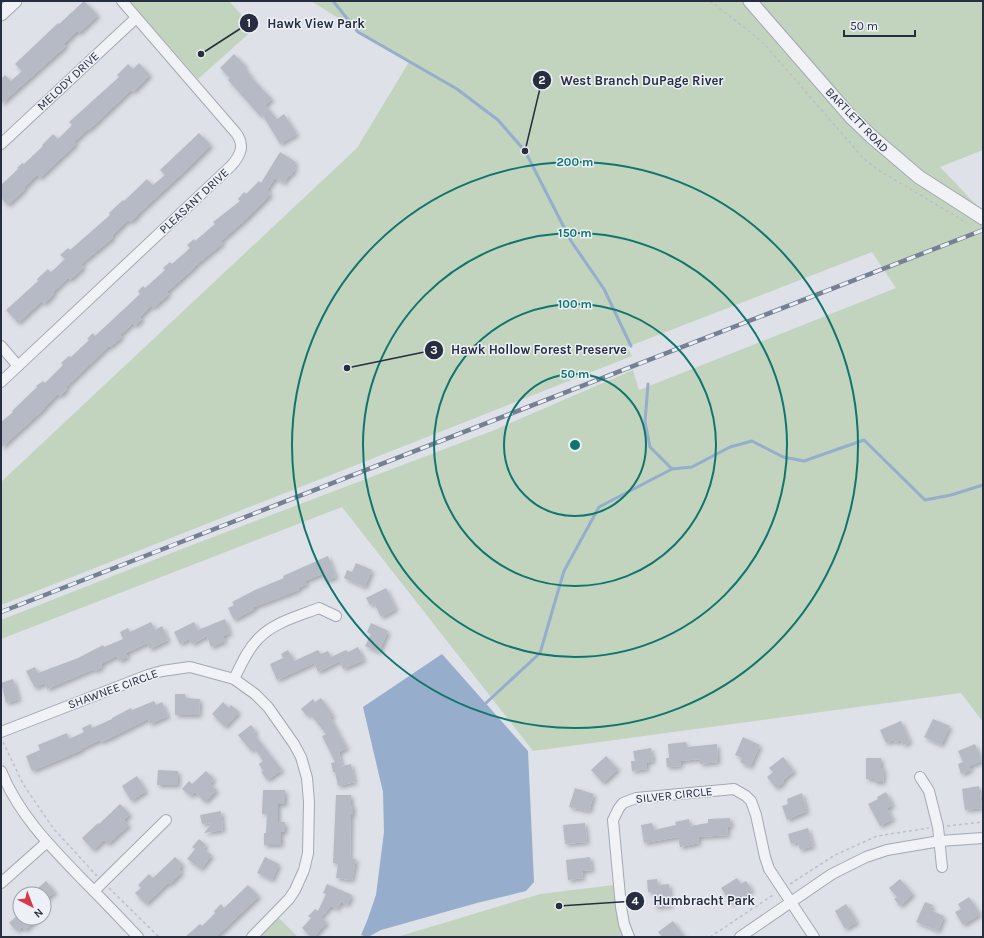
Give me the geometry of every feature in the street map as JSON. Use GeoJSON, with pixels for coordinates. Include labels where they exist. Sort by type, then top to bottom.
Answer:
{"type":"FeatureCollection","features":[{"type":"Feature","properties":{"kind":"street"},"geometry":{"type":"LineString","coordinates":[[1,14],[15,1]]}},
{"type":"Feature","properties":{"kind":"street","name":"PLEASANT DRIVE"},"geometry":{"type":"LineString","coordinates":[[1,382],[231,166],[241,154],[241,142],[236,133],[122,1]]}},
{"type":"Feature","properties":{"kind":"street","name":"BARTLETT ROAD"},"geometry":{"type":"LineString","coordinates":[[750,1],[851,117],[872,137],[919,177],[983,218]]}},
{"type":"Feature","properties":{"kind":"street","name":"MELODY DRIVE"},"geometry":{"type":"LineString","coordinates":[[1,144],[136,18]]}},
{"type":"Feature","properties":{"kind":"street"},"geometry":{"type":"LineString","coordinates":[[1,346],[18,366]]}},
{"type":"Feature","properties":{"kind":"street"},"geometry":{"type":"LineString","coordinates":[[234,678],[253,645],[265,632],[276,625],[319,608],[336,616]]}},
{"type":"Feature","properties":{"kind":"street","name":"SHAWNEE CIRCLE"},"geometry":{"type":"LineString","coordinates":[[1,732],[140,678],[162,671],[190,667],[234,678],[249,689],[262,701],[294,744],[301,757],[305,770],[308,790],[308,853],[300,880],[289,899],[252,937]]}},
{"type":"Feature","properties":{"kind":"street"},"geometry":{"type":"LineString","coordinates":[[1,771],[14,797],[46,843],[138,937]]}},
{"type":"Feature","properties":{"kind":"street"},"geometry":{"type":"LineString","coordinates":[[920,777],[929,791],[940,841],[942,867]]}},
{"type":"Feature","properties":{"kind":"street","name":"SILVER CIRCLE"},"geometry":{"type":"LineString","coordinates":[[629,937],[624,924],[621,907],[613,820],[619,808],[623,803],[636,798],[734,789],[746,796],[751,801],[756,815],[769,869],[814,937]]}},
{"type":"Feature","properties":{"kind":"street"},"geometry":{"type":"LineString","coordinates":[[94,891],[166,820]]}},
{"type":"Feature","properties":{"kind":"street"},"geometry":{"type":"LineString","coordinates":[[740,937],[832,874],[866,857],[888,850],[940,841],[983,838]]}},
{"type":"Feature","properties":{"kind":"street"},"geometry":{"type":"LineString","coordinates":[[1,883],[46,843]]}},
{"type":"Feature","properties":{"kind":"path"},"geometry":{"type":"LineString","coordinates":[[710,1],[766,46],[864,158],[880,171],[967,223]]}},
{"type":"Feature","properties":{"kind":"path"},"geometry":{"type":"LineString","coordinates":[[1,737],[23,784],[53,828],[103,882],[160,937]]}},
{"type":"Feature","properties":{"kind":"green space"},"geometry":{"type":"Polygon","coordinates":[[[129,1],[229,1],[254,29],[198,79],[129,1]]]}},
{"type":"Feature","properties":{"kind":"green space"},"geometry":{"type":"Polygon","coordinates":[[[311,1],[983,1],[983,150],[940,167],[983,212],[983,722],[961,693],[533,751],[342,507],[1,639],[1,620],[174,552],[492,431],[633,370],[639,390],[896,288],[872,252],[627,347],[632,356],[1,605],[1,482],[357,148],[409,62],[311,1]]]}},
{"type":"Feature","properties":{"kind":"green space"},"geometry":{"type":"Polygon","coordinates":[[[614,885],[618,917],[626,937],[397,937],[540,894],[614,885]]]}},
{"type":"Feature","properties":{"kind":"green space"},"geometry":{"type":"Polygon","coordinates":[[[278,917],[298,937],[257,937],[278,917]]]}},
{"type":"Feature","properties":{"kind":"water"},"geometry":{"type":"Polygon","coordinates":[[[442,654],[528,751],[534,882],[526,891],[381,930],[368,937],[361,935],[376,895],[384,832],[383,792],[363,707],[442,654]]]}},
{"type":"Feature","properties":{"kind":"building"},"geometry":{"type":"Polygon","coordinates":[[[84,1],[98,15],[79,33],[77,31],[64,44],[66,46],[1,104],[1,79],[5,75],[11,81],[22,71],[15,64],[58,23],[59,24],[84,1]]]}},
{"type":"Feature","properties":{"kind":"building"},"geometry":{"type":"Polygon","coordinates":[[[234,54],[246,66],[244,68],[251,75],[250,76],[272,99],[265,105],[277,119],[284,114],[297,134],[280,144],[262,114],[260,116],[228,80],[230,78],[220,68],[234,54]]]}},
{"type":"Feature","properties":{"kind":"building"},"geometry":{"type":"Polygon","coordinates":[[[139,63],[150,75],[133,92],[131,90],[89,130],[88,129],[74,142],[76,144],[40,178],[37,175],[8,205],[1,198],[1,185],[18,169],[17,168],[22,163],[24,164],[43,146],[42,145],[53,134],[58,139],[72,125],[69,122],[119,77],[117,75],[128,64],[133,69],[139,63]]]}},
{"type":"Feature","properties":{"kind":"building"},"geometry":{"type":"Polygon","coordinates":[[[199,133],[211,145],[131,222],[128,220],[112,236],[113,238],[81,264],[84,267],[70,280],[68,278],[53,292],[54,294],[44,304],[42,301],[18,323],[6,310],[38,281],[37,279],[48,269],[51,272],[65,259],[60,255],[68,248],[70,250],[110,215],[109,213],[147,179],[153,185],[165,175],[160,170],[199,133]]]}},
{"type":"Feature","properties":{"kind":"building"},"geometry":{"type":"Polygon","coordinates":[[[280,152],[296,162],[293,167],[296,168],[284,183],[275,178],[267,190],[271,194],[221,241],[223,243],[167,292],[169,294],[153,308],[151,306],[140,317],[142,319],[135,326],[133,323],[120,335],[122,337],[110,347],[109,346],[66,387],[67,389],[60,396],[58,394],[45,408],[1,448],[1,422],[13,412],[12,411],[37,387],[36,386],[43,381],[45,383],[63,365],[61,363],[69,356],[71,357],[89,340],[87,339],[93,333],[95,336],[140,294],[138,291],[143,286],[145,288],[165,270],[163,268],[170,262],[172,264],[190,248],[187,245],[194,239],[195,241],[215,224],[213,222],[240,201],[238,199],[244,192],[246,194],[259,181],[261,183],[280,152]]]}},
{"type":"Feature","properties":{"kind":"building"},"geometry":{"type":"Polygon","coordinates":[[[328,556],[336,577],[325,581],[322,574],[305,581],[307,584],[298,588],[299,590],[254,607],[254,609],[234,620],[228,608],[234,605],[232,602],[255,590],[284,578],[283,576],[328,556]]]}},
{"type":"Feature","properties":{"kind":"building"},"geometry":{"type":"Polygon","coordinates":[[[356,563],[372,570],[365,587],[344,578],[347,570],[352,572],[356,563]]]}},
{"type":"Feature","properties":{"kind":"building"},"geometry":{"type":"Polygon","coordinates":[[[386,588],[396,609],[381,617],[374,603],[370,605],[366,598],[386,588]]]}},
{"type":"Feature","properties":{"kind":"building"},"geometry":{"type":"Polygon","coordinates":[[[225,619],[230,633],[223,636],[225,641],[211,647],[207,636],[192,644],[189,639],[180,644],[174,632],[194,622],[198,630],[225,619]]]}},
{"type":"Feature","properties":{"kind":"building"},"geometry":{"type":"Polygon","coordinates":[[[151,622],[155,630],[162,626],[168,640],[150,649],[147,643],[126,653],[128,657],[119,661],[117,656],[101,664],[102,667],[95,671],[94,669],[47,689],[45,683],[35,688],[26,671],[35,667],[38,673],[78,658],[103,645],[104,647],[123,639],[120,632],[128,628],[130,632],[151,622]]]}},
{"type":"Feature","properties":{"kind":"building"},"geometry":{"type":"Polygon","coordinates":[[[371,623],[388,631],[379,652],[365,646],[371,634],[367,632],[371,623]]]}},
{"type":"Feature","properties":{"kind":"building"},"geometry":{"type":"Polygon","coordinates":[[[358,647],[364,660],[343,669],[340,661],[318,672],[314,663],[277,680],[270,664],[283,658],[281,654],[288,650],[294,661],[318,650],[321,654],[328,651],[331,657],[346,650],[348,652],[358,647]]]}},
{"type":"Feature","properties":{"kind":"building"},"geometry":{"type":"Polygon","coordinates":[[[13,679],[19,699],[6,703],[1,683],[13,679]]]}},
{"type":"Feature","properties":{"kind":"building"},"geometry":{"type":"Polygon","coordinates":[[[175,694],[185,694],[185,698],[200,699],[199,715],[175,715],[175,694]]]}},
{"type":"Feature","properties":{"kind":"building"},"geometry":{"type":"Polygon","coordinates":[[[321,698],[333,715],[330,717],[347,748],[339,752],[342,766],[351,764],[355,782],[338,786],[335,772],[333,772],[331,763],[335,762],[322,736],[326,734],[310,714],[307,716],[301,709],[313,699],[315,702],[321,698]]]}},
{"type":"Feature","properties":{"kind":"building"},"geometry":{"type":"Polygon","coordinates":[[[154,701],[156,705],[162,702],[168,716],[150,724],[148,719],[101,742],[100,740],[81,749],[82,750],[32,771],[26,756],[40,750],[38,745],[67,733],[69,739],[84,732],[82,728],[91,724],[92,728],[131,708],[132,710],[154,701]]]}},
{"type":"Feature","properties":{"kind":"building"},"geometry":{"type":"Polygon","coordinates":[[[223,702],[229,708],[231,705],[239,712],[225,727],[212,714],[223,702]]]}},
{"type":"Feature","properties":{"kind":"building"},"geometry":{"type":"Polygon","coordinates":[[[933,719],[950,726],[941,745],[924,737],[933,719]]]}},
{"type":"Feature","properties":{"kind":"building"},"geometry":{"type":"Polygon","coordinates":[[[901,721],[910,742],[903,745],[901,740],[895,743],[894,740],[886,743],[880,730],[901,721]]]}},
{"type":"Feature","properties":{"kind":"building"},"geometry":{"type":"Polygon","coordinates":[[[251,725],[256,732],[254,734],[282,770],[267,780],[261,772],[263,771],[259,764],[263,761],[254,748],[251,751],[238,735],[251,725]]]}},
{"type":"Feature","properties":{"kind":"building"},"geometry":{"type":"Polygon","coordinates":[[[743,737],[760,745],[750,767],[740,762],[742,758],[735,755],[743,737]]]}},
{"type":"Feature","properties":{"kind":"building"},"geometry":{"type":"Polygon","coordinates":[[[686,742],[687,747],[717,744],[718,762],[700,764],[700,759],[680,761],[681,766],[667,767],[666,758],[669,758],[668,744],[686,742]]]}},
{"type":"Feature","properties":{"kind":"building"},"geometry":{"type":"Polygon","coordinates":[[[975,744],[982,761],[969,766],[971,770],[961,774],[958,764],[963,762],[958,751],[975,744]]]}},
{"type":"Feature","properties":{"kind":"building"},"geometry":{"type":"Polygon","coordinates":[[[651,748],[653,761],[646,763],[647,769],[632,771],[631,761],[635,761],[633,751],[651,748]]]}},
{"type":"Feature","properties":{"kind":"building"},"geometry":{"type":"Polygon","coordinates":[[[606,756],[618,769],[603,783],[591,770],[606,756]]]}},
{"type":"Feature","properties":{"kind":"building"},"geometry":{"type":"Polygon","coordinates":[[[783,757],[794,771],[776,788],[767,777],[773,772],[769,768],[783,757]]]}},
{"type":"Feature","properties":{"kind":"building"},"geometry":{"type":"Polygon","coordinates":[[[866,758],[881,758],[881,768],[884,768],[883,782],[874,782],[874,779],[866,779],[866,758]]]}},
{"type":"Feature","properties":{"kind":"building"},"geometry":{"type":"Polygon","coordinates":[[[158,770],[178,771],[178,785],[157,785],[158,770]]]}},
{"type":"Feature","properties":{"kind":"building"},"geometry":{"type":"Polygon","coordinates":[[[206,771],[214,779],[210,784],[217,790],[205,802],[195,792],[191,796],[182,789],[189,781],[192,784],[206,771]]]}},
{"type":"Feature","properties":{"kind":"building"},"geometry":{"type":"Polygon","coordinates":[[[137,776],[146,791],[131,801],[122,786],[137,776]]]}},
{"type":"Feature","properties":{"kind":"building"},"geometry":{"type":"Polygon","coordinates":[[[979,786],[982,808],[965,810],[962,789],[979,786]]]}},
{"type":"Feature","properties":{"kind":"building"},"geometry":{"type":"Polygon","coordinates":[[[575,788],[594,794],[589,811],[569,807],[575,788]]]}},
{"type":"Feature","properties":{"kind":"building"},"geometry":{"type":"Polygon","coordinates":[[[263,790],[285,790],[285,804],[278,804],[278,822],[285,822],[285,832],[281,832],[281,845],[264,845],[267,814],[262,814],[263,790]]]}},
{"type":"Feature","properties":{"kind":"building"},"geometry":{"type":"Polygon","coordinates":[[[886,792],[893,805],[887,808],[893,819],[880,826],[868,804],[878,799],[877,797],[886,792]]]}},
{"type":"Feature","properties":{"kind":"building"},"geometry":{"type":"Polygon","coordinates":[[[802,793],[807,811],[787,820],[782,806],[788,804],[787,799],[802,793]]]}},
{"type":"Feature","properties":{"kind":"building"},"geometry":{"type":"Polygon","coordinates":[[[336,795],[351,795],[351,805],[353,805],[353,815],[351,815],[350,858],[356,859],[352,880],[336,878],[338,864],[333,863],[336,795]]]}},
{"type":"Feature","properties":{"kind":"building"},"geometry":{"type":"Polygon","coordinates":[[[120,804],[130,814],[124,820],[129,825],[108,844],[104,840],[93,850],[82,838],[120,804]]]}},
{"type":"Feature","properties":{"kind":"building"},"geometry":{"type":"Polygon","coordinates":[[[221,811],[223,830],[204,833],[212,823],[202,824],[200,815],[221,811]]]}},
{"type":"Feature","properties":{"kind":"building"},"geometry":{"type":"Polygon","coordinates":[[[730,818],[731,827],[727,827],[728,835],[698,837],[699,843],[680,847],[678,837],[644,843],[641,825],[652,823],[654,830],[676,825],[675,822],[689,819],[690,826],[708,823],[708,819],[730,818]]]}},
{"type":"Feature","properties":{"kind":"building"},"geometry":{"type":"Polygon","coordinates":[[[585,823],[587,842],[565,844],[563,825],[585,823]]]}},
{"type":"Feature","properties":{"kind":"building"},"geometry":{"type":"Polygon","coordinates":[[[808,828],[813,846],[800,850],[798,842],[791,844],[788,834],[808,828]]]}},
{"type":"Feature","properties":{"kind":"building"},"geometry":{"type":"Polygon","coordinates":[[[199,839],[206,845],[203,849],[212,855],[201,869],[187,859],[195,849],[192,847],[199,839]]]}},
{"type":"Feature","properties":{"kind":"building"},"geometry":{"type":"Polygon","coordinates":[[[175,857],[183,865],[179,869],[182,872],[146,904],[135,893],[141,888],[138,885],[149,874],[153,878],[175,857]]]}},
{"type":"Feature","properties":{"kind":"building"},"geometry":{"type":"Polygon","coordinates":[[[265,857],[279,864],[272,880],[257,873],[265,857]]]}},
{"type":"Feature","properties":{"kind":"building"},"geometry":{"type":"Polygon","coordinates":[[[590,857],[592,870],[582,871],[583,878],[568,880],[566,860],[590,857]]]}},
{"type":"Feature","properties":{"kind":"building"},"geometry":{"type":"Polygon","coordinates":[[[737,878],[741,884],[746,881],[752,890],[732,904],[721,888],[737,878]]]}},
{"type":"Feature","properties":{"kind":"building"},"geometry":{"type":"Polygon","coordinates":[[[657,879],[658,885],[669,884],[671,905],[655,907],[653,892],[648,892],[647,880],[657,879]]]}},
{"type":"Feature","properties":{"kind":"building"},"geometry":{"type":"Polygon","coordinates":[[[900,879],[913,894],[900,906],[894,899],[897,897],[889,888],[900,879]]]}},
{"type":"Feature","properties":{"kind":"building"},"geometry":{"type":"Polygon","coordinates":[[[46,881],[50,886],[40,886],[46,881]]]}},
{"type":"Feature","properties":{"kind":"building"},"geometry":{"type":"Polygon","coordinates":[[[327,884],[352,895],[347,905],[341,902],[337,909],[331,906],[321,917],[327,922],[314,937],[311,937],[302,928],[311,918],[308,916],[315,909],[318,911],[326,894],[323,893],[327,884]]]}},
{"type":"Feature","properties":{"kind":"building"},"geometry":{"type":"Polygon","coordinates":[[[248,885],[259,896],[216,937],[185,937],[200,924],[202,926],[215,913],[214,911],[221,904],[224,908],[248,885]]]}},
{"type":"Feature","properties":{"kind":"building"},"geometry":{"type":"Polygon","coordinates":[[[969,897],[980,914],[963,925],[955,912],[961,909],[958,904],[969,897]]]}},
{"type":"Feature","properties":{"kind":"building"},"geometry":{"type":"Polygon","coordinates":[[[925,902],[933,905],[930,910],[944,916],[938,931],[916,922],[925,902]]]}},
{"type":"Feature","properties":{"kind":"building"},"geometry":{"type":"Polygon","coordinates":[[[846,904],[857,922],[845,929],[835,911],[846,904]]]}},
{"type":"Feature","properties":{"kind":"building"},"geometry":{"type":"Polygon","coordinates":[[[673,921],[685,937],[662,937],[658,932],[673,921]]]}},
{"type":"Feature","properties":{"kind":"building"},"geometry":{"type":"Polygon","coordinates":[[[12,926],[29,926],[25,930],[22,927],[17,931],[12,926]]]}},
{"type":"Feature","properties":{"kind":"waterway"},"geometry":{"type":"LineString","coordinates":[[333,1],[358,32],[457,89],[498,120],[525,151],[571,241],[604,289],[631,346]]}},
{"type":"Feature","properties":{"kind":"waterway"},"geometry":{"type":"LineString","coordinates":[[648,384],[645,422],[650,447],[672,469],[692,467],[730,447],[752,441],[783,457],[804,461],[864,440],[925,500],[951,495],[983,485]]}},
{"type":"Feature","properties":{"kind":"waterway"},"geometry":{"type":"LineString","coordinates":[[486,703],[540,653],[564,571],[599,507],[672,469]]}},
{"type":"Feature","properties":{"kind":"railway"},"geometry":{"type":"LineString","coordinates":[[1,612],[983,230]]}},
{"type":"Feature","properties":{"kind":"place","name":"Hawk View Park"},"geometry":{"type":"Point","coordinates":[201,54]}},
{"type":"Feature","properties":{"kind":"place","name":"West Branch DuPage River"},"geometry":{"type":"Point","coordinates":[525,151]}},
{"type":"Feature","properties":{"kind":"place","name":"Hawk Hollow Forest Preserve"},"geometry":{"type":"Point","coordinates":[347,368]}},
{"type":"Feature","properties":{"kind":"place","name":"Humbracht Park"},"geometry":{"type":"Point","coordinates":[559,906]}}]}
